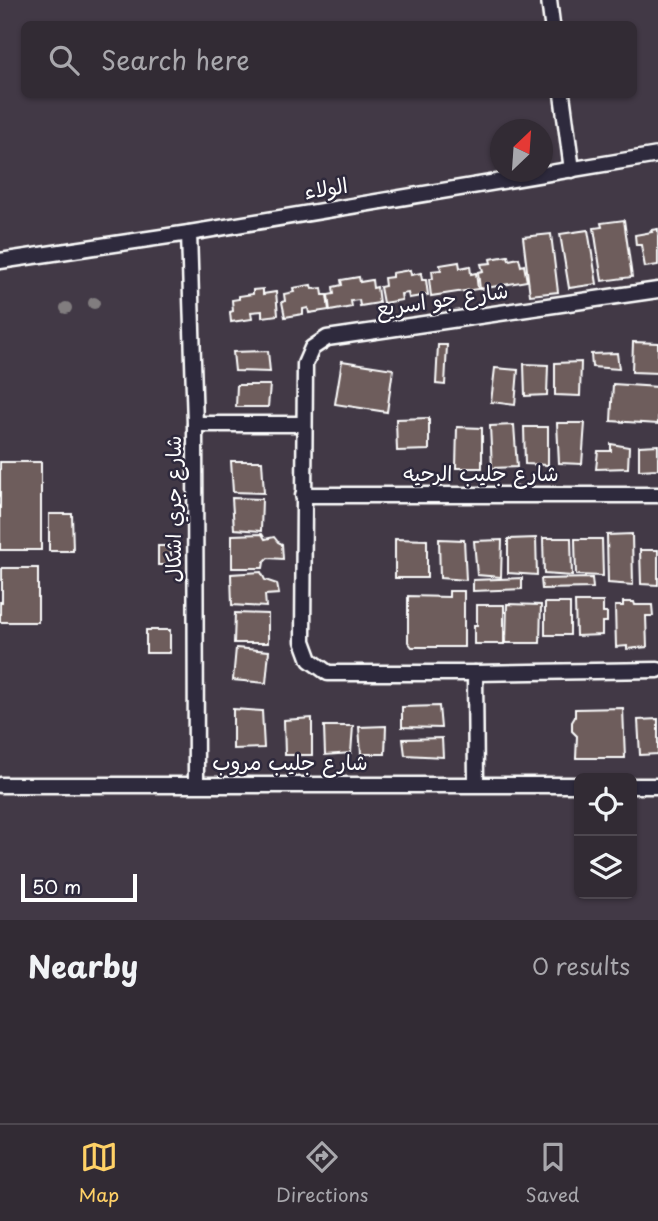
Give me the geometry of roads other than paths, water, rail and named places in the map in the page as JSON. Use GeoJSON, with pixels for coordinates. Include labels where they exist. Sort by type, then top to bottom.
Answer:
{"type":"FeatureCollection","features":[{"type":"Feature","properties":{"kind":"street"},"geometry":{"type":"LineString","coordinates":[[549,0],[552,21]]}},
{"type":"Feature","properties":{"kind":"street"},"geometry":{"type":"LineString","coordinates":[[563,98],[572,170]]}},
{"type":"Feature","properties":{"kind":"street","name":"الولاء"},"geometry":{"type":"LineString","coordinates":[[0,261],[189,233],[658,155]]}},
{"type":"Feature","properties":{"kind":"street","name":"شارع جري اشكال"},"geometry":{"type":"LineString","coordinates":[[189,233],[195,424],[196,785]]}},
{"type":"Feature","properties":{"kind":"street","name":"شارع جو اسريع"},"geometry":{"type":"LineString","coordinates":[[658,290],[327,338],[312,348],[305,364],[303,495],[303,641],[310,660],[328,673],[658,670]]}},
{"type":"Feature","properties":{"kind":"street"},"geometry":{"type":"LineString","coordinates":[[195,424],[304,424]]}},
{"type":"Feature","properties":{"kind":"street","name":"شارع جليب الرحيه"},"geometry":{"type":"LineString","coordinates":[[303,495],[658,495]]}},
{"type":"Feature","properties":{"kind":"street"},"geometry":{"type":"LineString","coordinates":[[475,673],[476,784]]}},
{"type":"Feature","properties":{"kind":"street","name":"شارع جليب مروب"},"geometry":{"type":"LineString","coordinates":[[0,785],[574,785]]}},
{"type":"Feature","properties":{"kind":"street"},"geometry":{"type":"LineString","coordinates":[[637,786],[658,786]]}}]}
